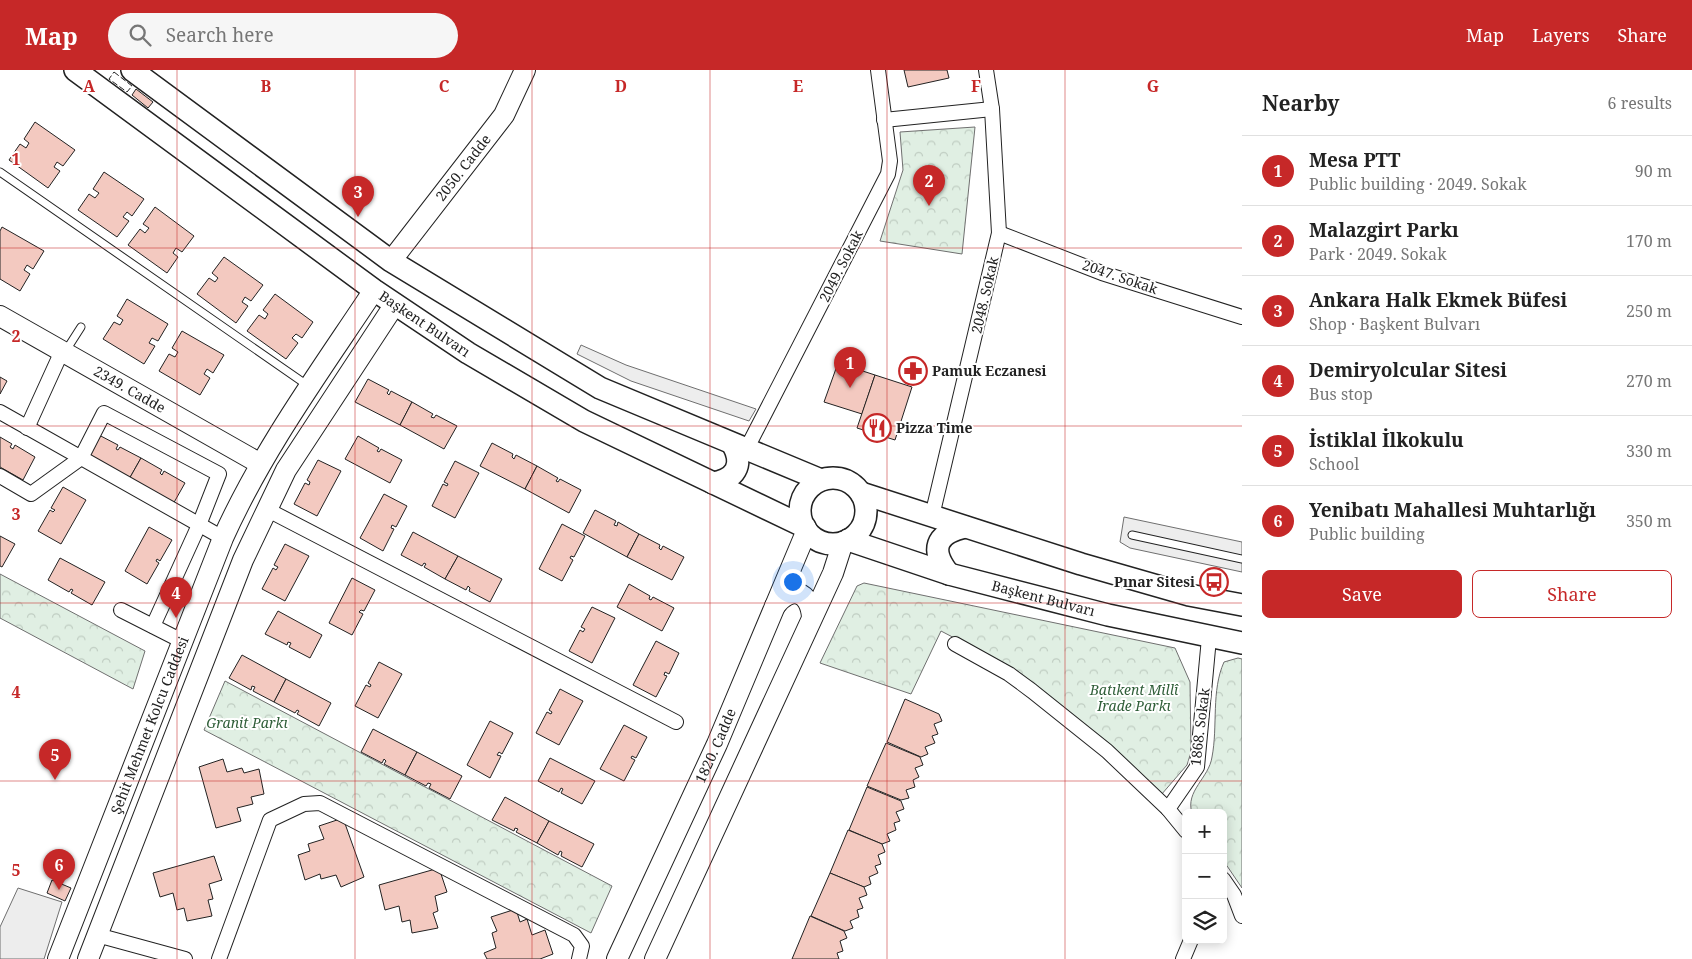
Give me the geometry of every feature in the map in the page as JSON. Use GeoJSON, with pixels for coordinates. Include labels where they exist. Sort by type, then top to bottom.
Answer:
{"type":"FeatureCollection","features":[{"type":"Feature","properties":{"kind":"main road","name":"Başkent Bulvarı"},"geometry":{"type":"LineString","coordinates":[[75,70],[374,290],[468,353],[584,421],[806,529]]}},
{"type":"Feature","properties":{"kind":"main road"},"geometry":{"type":"LineString","coordinates":[[132,70],[392,261],[600,388],[740,448],[821,480]]}},
{"type":"Feature","properties":{"kind":"main road"},"geometry":{"type":"LineString","coordinates":[[713,483],[731,478],[737,471],[740,448]]}},
{"type":"Feature","properties":{"kind":"main road"},"geometry":{"type":"LineString","coordinates":[[843,479],[853,484],[861,493],[865,502],[865,522],[860,531],[846,541],[821,541],[806,529],[801,517],[803,500],[812,486],[821,480],[843,479]]}},
{"type":"Feature","properties":{"kind":"main road"},"geometry":{"type":"LineString","coordinates":[[861,493],[965,527],[1189,595],[1242,605]]}},
{"type":"Feature","properties":{"kind":"main road"},"geometry":{"type":"LineString","coordinates":[[949,574],[940,562],[937,552],[939,542],[944,534],[965,527]]}},
{"type":"Feature","properties":{"kind":"main road","name":"Başkent Bulvarı"},"geometry":{"type":"LineString","coordinates":[[846,541],[949,574],[1108,616],[1209,638],[1242,643]]}},
{"type":"Feature","properties":{"kind":"street","name":"2050. Cadde"},"geometry":{"type":"LineString","coordinates":[[392,261],[504,115],[525,70]]}},
{"type":"Feature","properties":{"kind":"street","name":"2049. Sokak"},"geometry":{"type":"LineString","coordinates":[[740,448],[888,174],[890,161],[878,70]]}},
{"type":"Feature","properties":{"kind":"street","name":"2048. Sokak"},"geometry":{"type":"LineString","coordinates":[[932,516],[999,232],[992,109],[986,70]]}},
{"type":"Feature","properties":{"kind":"street"},"geometry":{"type":"LineString","coordinates":[[884,120],[992,109]]}},
{"type":"Feature","properties":{"kind":"street","name":"2047. Sokak"},"geometry":{"type":"LineString","coordinates":[[999,232],[1102,273],[1242,317]]}},
{"type":"Feature","properties":{"kind":"street","name":"Şehit Mehmet Kolcu Caddesi"},"geometry":{"type":"LineString","coordinates":[[58,959],[222,538],[259,463],[374,290]]}},
{"type":"Feature","properties":{"kind":"street","name":"Şehit Mehmet Kolcu Caddesi"},"geometry":{"type":"LineString","coordinates":[[88,959],[243,560],[266,509],[286,470],[395,304]]}},
{"type":"Feature","properties":{"kind":"street","name":"2349. Cadde"},"geometry":{"type":"LineString","coordinates":[[0,316],[259,463]]}},
{"type":"Feature","properties":{"kind":"street"},"geometry":{"type":"LineString","coordinates":[[27,428],[63,352]]}},
{"type":"Feature","properties":{"kind":"street"},"geometry":{"type":"LineString","coordinates":[[0,412],[222,538]]}},
{"type":"Feature","properties":{"kind":"street"},"geometry":{"type":"LineString","coordinates":[[0,476],[31,494],[81,458],[104,412],[219,474],[199,524],[153,626]]}},
{"type":"Feature","properties":{"kind":"street"},"geometry":{"type":"LineString","coordinates":[[266,509],[676,722]]}},
{"type":"Feature","properties":{"kind":"street","name":"1820. Cadde"},"geometry":{"type":"LineString","coordinates":[[616,959],[717,744],[806,529]]}},
{"type":"Feature","properties":{"kind":"street"},"geometry":{"type":"LineString","coordinates":[[655,959],[833,574],[846,541]]}},
{"type":"Feature","properties":{"kind":"street"},"geometry":{"type":"LineString","coordinates":[[775,606],[782,597],[789,593],[800,594],[808,600],[812,617]]}},
{"type":"Feature","properties":{"kind":"street"},"geometry":{"type":"LineString","coordinates":[[121,610],[182,641]]}},
{"type":"Feature","properties":{"kind":"street","name":"1868. Sokak"},"geometry":{"type":"LineString","coordinates":[[1168,809],[1198,767],[1209,638]]}},
{"type":"Feature","properties":{"kind":"street"},"geometry":{"type":"LineString","coordinates":[[955,644],[1009,674],[1107,751],[1168,809],[1182,826]]}},
{"type":"Feature","properties":{"kind":"street"},"geometry":{"type":"LineString","coordinates":[[220,959],[270,820],[311,802],[320,803],[574,935],[582,946],[579,959]]}},
{"type":"Feature","properties":{"kind":"street"},"geometry":{"type":"LineString","coordinates":[[1227,885],[1234,895],[1242,916]]}},
{"type":"Feature","properties":{"kind":"street"},"geometry":{"type":"LineString","coordinates":[[97,935],[184,959]]}},
{"type":"Feature","properties":{"kind":"street"},"geometry":{"type":"LineString","coordinates":[[1183,959],[1189,944]]}},
{"type":"Feature","properties":{"kind":"lane"},"geometry":{"type":"LineString","coordinates":[[0,172],[310,387]]}},
{"type":"Feature","properties":{"kind":"lane"},"geometry":{"type":"LineString","coordinates":[[63,352],[81,327]]}},
{"type":"Feature","properties":{"kind":"lane"},"geometry":{"type":"LineString","coordinates":[[1132,535],[1242,559]]}},
{"type":"Feature","properties":{"kind":"green space"},"geometry":{"type":"Polygon","coordinates":[[[975,127],[962,254],[880,241],[903,170],[900,132],[975,127]]]}},
{"type":"Feature","properties":{"kind":"green space"},"geometry":{"type":"Polygon","coordinates":[[[0,574],[145,651],[133,689],[0,618],[0,574]]]}},
{"type":"Feature","properties":{"kind":"green space","name":"Batıkent Millî İrade Parkı"},"geometry":{"type":"Polygon","coordinates":[[[864,583],[1175,648],[1190,682],[1191,752],[1187,765],[1161,795],[1008,666],[941,631],[911,694],[820,663],[857,586],[864,583]]]}},
{"type":"Feature","properties":{"kind":"green space","name":"Batıkent Millî İrade Parkı"},"geometry":{"type":"Polygon","coordinates":[[[1238,658],[1242,659],[1242,888],[1227,866],[1227,809],[1192,809],[1191,805],[1194,791],[1207,772],[1212,757],[1217,685],[1224,662],[1238,658]]]}},
{"type":"Feature","properties":{"kind":"green space","name":"Granit Parkı"},"geometry":{"type":"Polygon","coordinates":[[[225,681],[612,886],[591,933],[204,730],[225,681]]]}},
{"type":"Feature","properties":{"kind":"shaded area"},"geometry":{"type":"Polygon","coordinates":[[[581,345],[626,365],[756,409],[749,421],[631,381],[577,354],[581,345]]]}},
{"type":"Feature","properties":{"kind":"shaded area"},"geometry":{"type":"Polygon","coordinates":[[[1124,517],[1242,542],[1242,572],[1130,548],[1120,542],[1124,517]]]}},
{"type":"Feature","properties":{"kind":"shaded area"},"geometry":{"type":"Polygon","coordinates":[[[18,888],[62,902],[44,959],[0,959],[0,927],[18,888]]]}},
{"type":"Feature","properties":{"kind":"building"},"geometry":{"type":"Polygon","coordinates":[[[904,70],[947,70],[949,78],[908,87],[904,70]]]}},
{"type":"Feature","properties":{"kind":"building"},"geometry":{"type":"Polygon","coordinates":[[[136,89],[153,102],[148,108],[132,95],[136,89]]]}},
{"type":"Feature","properties":{"kind":"building"},"geometry":{"type":"Polygon","coordinates":[[[35,122],[75,150],[63,166],[57,162],[54,167],[60,171],[48,188],[9,160],[20,144],[26,148],[29,143],[24,139],[35,122]]]}},
{"type":"Feature","properties":{"kind":"building"},"geometry":{"type":"Polygon","coordinates":[[[104,172],[144,199],[132,216],[127,212],[123,217],[129,221],[117,237],[78,210],[89,194],[95,198],[99,193],[93,189],[104,172]]]}},
{"type":"Feature","properties":{"kind":"building"},"geometry":{"type":"Polygon","coordinates":[[[155,207],[194,236],[182,252],[176,248],[173,253],[178,257],[167,273],[128,245],[140,229],[145,233],[149,228],[143,224],[155,207]]]}},
{"type":"Feature","properties":{"kind":"building"},"geometry":{"type":"Polygon","coordinates":[[[2,227],[44,251],[33,269],[27,265],[24,270],[30,274],[20,291],[0,279],[0,231],[2,227]]]}},
{"type":"Feature","properties":{"kind":"building"},"geometry":{"type":"Polygon","coordinates":[[[224,257],[263,285],[251,301],[245,297],[242,302],[248,306],[236,323],[197,294],[209,278],[215,282],[218,278],[212,273],[224,257]]]}},
{"type":"Feature","properties":{"kind":"building"},"geometry":{"type":"Polygon","coordinates":[[[275,294],[313,322],[302,338],[296,334],[292,338],[298,343],[286,359],[247,331],[259,315],[265,319],[268,314],[263,310],[275,294]]]}},
{"type":"Feature","properties":{"kind":"building"},"geometry":{"type":"Polygon","coordinates":[[[127,299],[168,324],[158,341],[152,338],[149,343],[155,346],[144,364],[103,339],[114,322],[120,325],[123,320],[117,316],[127,299]]]}},
{"type":"Feature","properties":{"kind":"building"},"geometry":{"type":"Polygon","coordinates":[[[182,331],[224,355],[213,373],[207,369],[204,374],[210,378],[200,395],[159,371],[169,354],[175,357],[178,352],[172,348],[182,331]]]}},
{"type":"Feature","properties":{"kind":"building"},"geometry":{"type":"Polygon","coordinates":[[[838,363],[875,375],[862,414],[824,402],[838,363]]]}},
{"type":"Feature","properties":{"kind":"building"},"geometry":{"type":"Polygon","coordinates":[[[875,375],[912,387],[895,440],[857,428],[875,375]]]}},
{"type":"Feature","properties":{"kind":"building"},"geometry":{"type":"Polygon","coordinates":[[[0,377],[7,381],[0,394],[0,377]]]}},
{"type":"Feature","properties":{"kind":"building"},"geometry":{"type":"Polygon","coordinates":[[[368,379],[389,390],[387,393],[389,395],[391,391],[412,402],[400,425],[355,402],[368,379]]]}},
{"type":"Feature","properties":{"kind":"building"},"geometry":{"type":"Polygon","coordinates":[[[412,402],[433,414],[431,417],[434,418],[436,415],[457,426],[444,449],[400,425],[412,402]]]}},
{"type":"Feature","properties":{"kind":"building"},"geometry":{"type":"Polygon","coordinates":[[[97,434],[118,445],[116,449],[118,450],[120,447],[141,458],[128,481],[84,456],[97,434]]]}},
{"type":"Feature","properties":{"kind":"building"},"geometry":{"type":"Polygon","coordinates":[[[358,436],[379,448],[377,451],[379,452],[381,449],[402,460],[390,483],[345,459],[358,436]]]}},
{"type":"Feature","properties":{"kind":"building"},"geometry":{"type":"Polygon","coordinates":[[[0,437],[12,444],[10,447],[13,449],[15,445],[35,457],[23,480],[0,467],[0,437]]]}},
{"type":"Feature","properties":{"kind":"building"},"geometry":{"type":"Polygon","coordinates":[[[492,443],[513,454],[512,457],[514,459],[516,455],[537,466],[525,489],[480,466],[492,443]]]}},
{"type":"Feature","properties":{"kind":"building"},"geometry":{"type":"Polygon","coordinates":[[[141,458],[162,470],[160,473],[162,475],[164,471],[185,483],[172,506],[128,481],[141,458]]]}},
{"type":"Feature","properties":{"kind":"building"},"geometry":{"type":"Polygon","coordinates":[[[318,460],[341,471],[317,516],[294,504],[305,483],[309,485],[310,482],[307,480],[318,460]]]}},
{"type":"Feature","properties":{"kind":"building"},"geometry":{"type":"Polygon","coordinates":[[[455,461],[479,473],[455,518],[432,506],[443,484],[447,486],[448,484],[444,482],[455,461]]]}},
{"type":"Feature","properties":{"kind":"building"},"geometry":{"type":"Polygon","coordinates":[[[537,466],[558,478],[556,481],[558,482],[560,479],[581,490],[569,513],[525,489],[537,466]]]}},
{"type":"Feature","properties":{"kind":"building"},"geometry":{"type":"Polygon","coordinates":[[[63,487],[86,500],[61,544],[38,531],[50,510],[53,512],[55,510],[51,508],[63,487]]]}},
{"type":"Feature","properties":{"kind":"building"},"geometry":{"type":"Polygon","coordinates":[[[384,494],[407,506],[396,527],[392,525],[391,528],[394,529],[383,551],[360,538],[384,494]]]}},
{"type":"Feature","properties":{"kind":"building"},"geometry":{"type":"Polygon","coordinates":[[[595,510],[616,521],[614,525],[617,526],[618,522],[639,534],[627,557],[583,533],[595,510]]]}},
{"type":"Feature","properties":{"kind":"building"},"geometry":{"type":"Polygon","coordinates":[[[562,524],[585,536],[574,557],[571,556],[570,558],[573,560],[562,581],[539,569],[562,524]]]}},
{"type":"Feature","properties":{"kind":"building"},"geometry":{"type":"Polygon","coordinates":[[[149,527],[172,540],[160,561],[157,559],[156,561],[159,563],[147,584],[125,571],[149,527]]]}},
{"type":"Feature","properties":{"kind":"building"},"geometry":{"type":"Polygon","coordinates":[[[413,532],[458,556],[445,579],[424,567],[426,564],[424,563],[422,566],[401,555],[413,532]]]}},
{"type":"Feature","properties":{"kind":"building"},"geometry":{"type":"Polygon","coordinates":[[[639,534],[660,545],[659,548],[661,550],[663,546],[684,557],[672,580],[627,557],[639,534]]]}},
{"type":"Feature","properties":{"kind":"building"},"geometry":{"type":"Polygon","coordinates":[[[0,536],[15,544],[2,567],[0,566],[0,536]]]}},
{"type":"Feature","properties":{"kind":"building"},"geometry":{"type":"Polygon","coordinates":[[[285,544],[309,556],[285,601],[262,589],[273,568],[276,570],[278,567],[274,565],[285,544]]]}},
{"type":"Feature","properties":{"kind":"building"},"geometry":{"type":"Polygon","coordinates":[[[458,556],[502,579],[490,602],[469,591],[470,588],[468,586],[466,590],[445,579],[458,556]]]}},
{"type":"Feature","properties":{"kind":"building"},"geometry":{"type":"Polygon","coordinates":[[[60,558],[105,582],[92,605],[71,593],[73,590],[71,589],[69,592],[48,580],[60,558]]]}},
{"type":"Feature","properties":{"kind":"building"},"geometry":{"type":"Polygon","coordinates":[[[352,578],[375,590],[364,611],[361,610],[359,612],[363,614],[352,635],[329,623],[352,578]]]}},
{"type":"Feature","properties":{"kind":"building"},"geometry":{"type":"Polygon","coordinates":[[[629,584],[650,596],[649,599],[651,600],[653,597],[674,608],[662,631],[617,607],[629,584]]]}},
{"type":"Feature","properties":{"kind":"building"},"geometry":{"type":"Polygon","coordinates":[[[592,607],[615,618],[592,663],[569,651],[580,630],[583,632],[585,629],[581,627],[592,607]]]}},
{"type":"Feature","properties":{"kind":"building"},"geometry":{"type":"Polygon","coordinates":[[[278,611],[322,635],[310,658],[289,647],[291,643],[288,642],[287,645],[265,634],[278,611]]]}},
{"type":"Feature","properties":{"kind":"building"},"geometry":{"type":"Polygon","coordinates":[[[656,641],[679,653],[669,674],[665,672],[664,675],[667,676],[656,697],[633,685],[656,641]]]}},
{"type":"Feature","properties":{"kind":"building"},"geometry":{"type":"Polygon","coordinates":[[[242,655],[286,679],[274,702],[253,691],[255,687],[252,686],[251,690],[229,678],[242,655]]]}},
{"type":"Feature","properties":{"kind":"building"},"geometry":{"type":"Polygon","coordinates":[[[379,662],[402,674],[378,718],[355,706],[366,685],[370,687],[371,685],[368,683],[379,662]]]}},
{"type":"Feature","properties":{"kind":"building"},"geometry":{"type":"Polygon","coordinates":[[[286,679],[331,703],[319,726],[297,714],[299,711],[297,710],[295,713],[274,702],[286,679]]]}},
{"type":"Feature","properties":{"kind":"building"},"geometry":{"type":"Polygon","coordinates":[[[560,689],[583,701],[559,745],[536,733],[547,712],[551,714],[552,712],[549,710],[560,689]]]}},
{"type":"Feature","properties":{"kind":"building"},"geometry":{"type":"Polygon","coordinates":[[[905,699],[939,714],[942,721],[934,724],[938,734],[932,736],[935,743],[925,747],[928,754],[921,757],[887,742],[905,699]]]}},
{"type":"Feature","properties":{"kind":"building"},"geometry":{"type":"Polygon","coordinates":[[[490,721],[513,733],[502,754],[499,752],[497,755],[501,756],[490,778],[467,765],[490,721]]]}},
{"type":"Feature","properties":{"kind":"building"},"geometry":{"type":"Polygon","coordinates":[[[624,725],[647,737],[636,758],[632,756],[631,758],[635,760],[624,781],[600,769],[624,725]]]}},
{"type":"Feature","properties":{"kind":"building"},"geometry":{"type":"Polygon","coordinates":[[[373,729],[417,752],[405,775],[384,764],[386,761],[384,759],[382,763],[361,752],[373,729]]]}},
{"type":"Feature","properties":{"kind":"building"},"geometry":{"type":"Polygon","coordinates":[[[886,743],[920,757],[923,765],[915,768],[919,777],[913,780],[915,787],[906,790],[909,798],[901,800],[867,786],[886,743]]]}},
{"type":"Feature","properties":{"kind":"building"},"geometry":{"type":"Polygon","coordinates":[[[417,752],[462,776],[450,799],[429,788],[431,784],[428,783],[426,786],[405,775],[417,752]]]}},
{"type":"Feature","properties":{"kind":"building"},"geometry":{"type":"Polygon","coordinates":[[[550,758],[595,781],[582,804],[561,793],[563,789],[561,788],[559,792],[538,781],[550,758]]]}},
{"type":"Feature","properties":{"kind":"building"},"geometry":{"type":"Polygon","coordinates":[[[223,759],[227,772],[242,768],[244,773],[259,769],[264,794],[251,797],[253,804],[237,808],[241,821],[216,828],[199,767],[223,759]]]}},
{"type":"Feature","properties":{"kind":"building"},"geometry":{"type":"Polygon","coordinates":[[[867,787],[901,801],[904,809],[896,812],[900,821],[894,823],[896,830],[887,834],[890,841],[882,844],[849,830],[867,787]]]}},
{"type":"Feature","properties":{"kind":"building"},"geometry":{"type":"Polygon","coordinates":[[[505,797],[549,821],[537,843],[516,832],[518,829],[515,828],[514,831],[492,820],[505,797]]]}},
{"type":"Feature","properties":{"kind":"building"},"geometry":{"type":"Polygon","coordinates":[[[343,818],[364,877],[341,887],[336,875],[321,879],[320,874],[305,880],[298,855],[310,851],[308,844],[324,839],[319,826],[343,818]]]}},
{"type":"Feature","properties":{"kind":"building"},"geometry":{"type":"Polygon","coordinates":[[[549,821],[594,844],[582,867],[561,856],[562,852],[560,851],[558,855],[537,843],[549,821]]]}},
{"type":"Feature","properties":{"kind":"building"},"geometry":{"type":"Polygon","coordinates":[[[848,830],[882,844],[885,852],[878,855],[881,864],[875,866],[878,873],[869,877],[871,884],[864,887],[830,873],[848,830]]]}},
{"type":"Feature","properties":{"kind":"building"},"geometry":{"type":"Polygon","coordinates":[[[214,856],[222,880],[209,884],[213,899],[208,900],[212,916],[187,921],[184,908],[177,910],[173,893],[160,897],[153,873],[214,856]]]}},
{"type":"Feature","properties":{"kind":"building"},"geometry":{"type":"Polygon","coordinates":[[[439,868],[447,892],[435,896],[438,911],[433,913],[438,928],[412,933],[410,920],[402,922],[399,906],[385,910],[379,885],[439,868]]]}},
{"type":"Feature","properties":{"kind":"building"},"geometry":{"type":"Polygon","coordinates":[[[830,873],[864,887],[867,895],[859,898],[863,908],[857,910],[859,917],[850,921],[853,928],[845,931],[811,916],[830,873]]]}},
{"type":"Feature","properties":{"kind":"building"},"geometry":{"type":"Polygon","coordinates":[[[52,880],[71,888],[65,901],[47,893],[52,880]]]}},
{"type":"Feature","properties":{"kind":"building"},"geometry":{"type":"Polygon","coordinates":[[[516,909],[520,922],[527,919],[532,935],[545,930],[553,954],[540,959],[487,959],[484,953],[496,948],[492,933],[497,931],[491,917],[516,909]]]}},
{"type":"Feature","properties":{"kind":"building"},"geometry":{"type":"Polygon","coordinates":[[[810,916],[844,931],[847,938],[840,941],[843,951],[837,953],[839,959],[792,959],[810,916]]]}},
{"type":"Feature","properties":{"kind":"fence"},"geometry":{"type":"LineString","coordinates":[[114,72],[132,86],[127,92],[109,79],[114,72]]}},
{"type":"Feature","properties":{"kind":"place","name":"Malazgirt Parkı"},"geometry":{"type":"Point","coordinates":[929,206]}},
{"type":"Feature","properties":{"kind":"place","name":"Ankara Halk Ekmek Büfesi"},"geometry":{"type":"Point","coordinates":[358,217]}},
{"type":"Feature","properties":{"kind":"place","name":"Pamuk Eczanesi"},"geometry":{"type":"Point","coordinates":[913,371]}},
{"type":"Feature","properties":{"kind":"place","name":"Mesa PTT"},"geometry":{"type":"Point","coordinates":[850,388]}},
{"type":"Feature","properties":{"kind":"place","name":"Pizza Time"},"geometry":{"type":"Point","coordinates":[877,428]}},
{"type":"Feature","properties":{"kind":"place","name":"Pınar Sitesi"},"geometry":{"type":"Point","coordinates":[1214,582]}},
{"type":"Feature","properties":{"kind":"place","name":"Demiryolcular Sitesi"},"geometry":{"type":"Point","coordinates":[176,618]}},
{"type":"Feature","properties":{"kind":"place","name":"İstiklal İlkokulu"},"geometry":{"type":"Point","coordinates":[55,780]}},
{"type":"Feature","properties":{"kind":"place","name":"Yenibatı Mahallesi Muhtarlığı"},"geometry":{"type":"Point","coordinates":[59,890]}}]}
